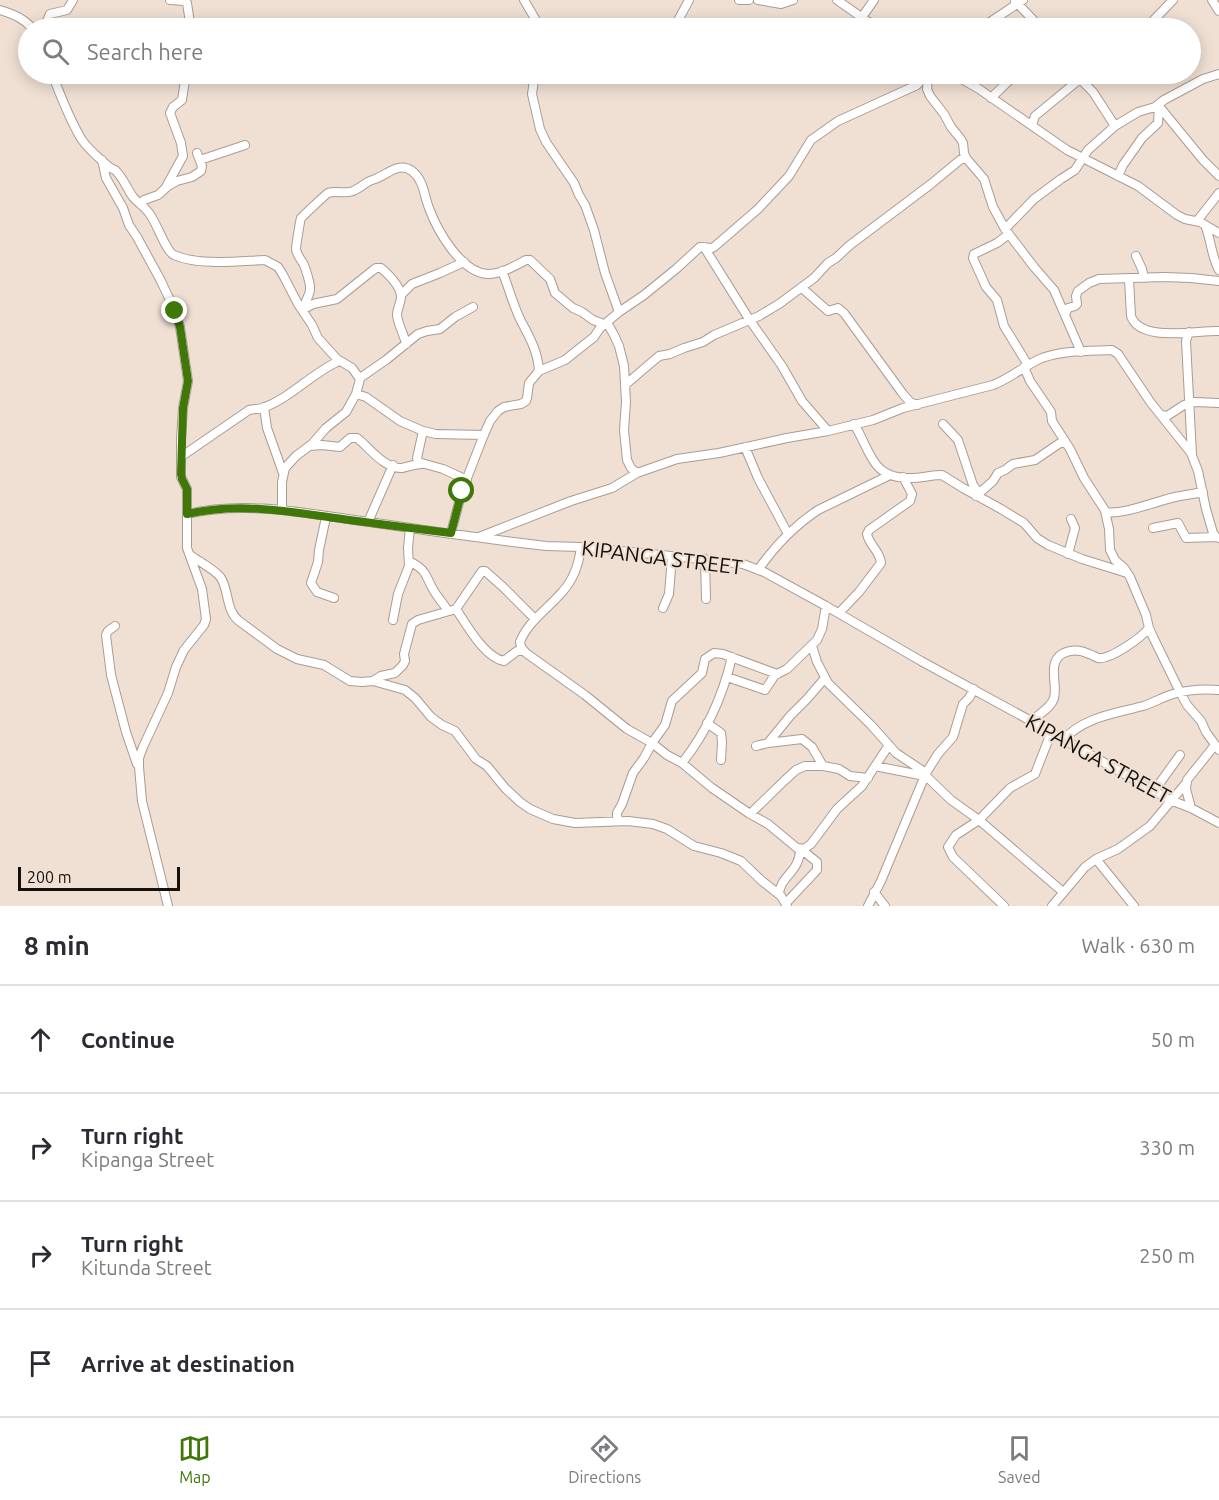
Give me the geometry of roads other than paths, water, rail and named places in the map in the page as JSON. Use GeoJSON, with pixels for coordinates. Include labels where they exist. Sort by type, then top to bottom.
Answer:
{"type":"FeatureCollection","features":[{"type":"Feature","properties":{"kind":"street"},"geometry":{"type":"LineString","coordinates":[[48,18],[50,14],[68,10],[74,0]]}},
{"type":"Feature","properties":{"kind":"street"},"geometry":{"type":"LineString","coordinates":[[170,0],[187,3],[189,18]]}},
{"type":"Feature","properties":{"kind":"street"},"geometry":{"type":"LineString","coordinates":[[524,0],[535,18]]}},
{"type":"Feature","properties":{"kind":"street"},"geometry":{"type":"LineString","coordinates":[[679,18],[689,0]]}},
{"type":"Feature","properties":{"kind":"street"},"geometry":{"type":"LineString","coordinates":[[739,0],[749,0]]}},
{"type":"Feature","properties":{"kind":"street"},"geometry":{"type":"LineString","coordinates":[[758,0],[781,4],[793,0]]}},
{"type":"Feature","properties":{"kind":"street"},"geometry":{"type":"LineString","coordinates":[[837,0],[862,17],[874,0]]}},
{"type":"Feature","properties":{"kind":"street"},"geometry":{"type":"LineString","coordinates":[[1156,18],[1173,0]]}},
{"type":"Feature","properties":{"kind":"street"},"geometry":{"type":"LineString","coordinates":[[1212,0],[1219,11]]}},
{"type":"Feature","properties":{"kind":"street"},"geometry":{"type":"LineString","coordinates":[[995,18],[1018,1],[1032,18]]}},
{"type":"Feature","properties":{"kind":"street"},"geometry":{"type":"LineString","coordinates":[[0,10],[21,18]]}},
{"type":"Feature","properties":{"kind":"street"},"geometry":{"type":"LineString","coordinates":[[1201,80],[1219,74]]}},
{"type":"Feature","properties":{"kind":"street"},"geometry":{"type":"LineString","coordinates":[[56,84],[74,126],[91,151],[109,168],[115,170],[133,197],[146,209],[162,234],[166,248],[172,254],[208,262],[269,261],[284,275],[318,338],[339,361],[352,368],[360,378],[361,382],[346,412],[326,428],[310,446],[293,458],[283,473]]}},
{"type":"Feature","properties":{"kind":"street"},"geometry":{"type":"LineString","coordinates":[[141,204],[146,198],[158,195],[166,187],[183,156],[181,143],[170,113],[173,107],[182,100],[185,84]]}},
{"type":"Feature","properties":{"kind":"street"},"geometry":{"type":"LineString","coordinates":[[534,84],[532,94],[540,129],[585,205],[594,230],[604,273],[619,312]]}},
{"type":"Feature","properties":{"kind":"street"},"geometry":{"type":"LineString","coordinates":[[451,533],[462,491],[490,421],[500,409],[526,401],[529,383],[539,371],[565,360],[594,337],[619,312],[644,295],[698,249],[714,247],[758,209],[789,176],[812,140],[838,121],[918,84]]}},
{"type":"Feature","properties":{"kind":"street"},"geometry":{"type":"LineString","coordinates":[[928,84],[928,92],[963,143],[966,159],[984,179],[993,207],[1007,231],[1052,287],[1081,352]]}},
{"type":"Feature","properties":{"kind":"street"},"geometry":{"type":"LineString","coordinates":[[971,84],[1066,150],[1138,186],[1177,215],[1201,223],[1219,233]]}},
{"type":"Feature","properties":{"kind":"street"},"geometry":{"type":"LineString","coordinates":[[991,98],[1006,84]]}},
{"type":"Feature","properties":{"kind":"street"},"geometry":{"type":"LineString","coordinates":[[1032,125],[1035,116],[1071,84]]}},
{"type":"Feature","properties":{"kind":"street"},"geometry":{"type":"LineString","coordinates":[[1087,84],[1115,126]]}},
{"type":"Feature","properties":{"kind":"street"},"geometry":{"type":"LineString","coordinates":[[1052,906],[1080,872],[1150,826],[1200,764],[1217,748],[1201,721],[1187,705],[1163,659],[1127,573],[1115,560],[1110,550],[1105,511],[1084,478],[1053,422],[1049,410],[1030,381],[1026,366],[1004,326],[997,300],[989,292],[973,258],[974,254],[997,243],[1034,199],[1075,170],[1088,150],[1115,126],[1138,112],[1159,105],[1194,84]]}},
{"type":"Feature","properties":{"kind":"street"},"geometry":{"type":"LineString","coordinates":[[1159,105],[1203,160],[1219,176]]}},
{"type":"Feature","properties":{"kind":"street"},"geometry":{"type":"LineString","coordinates":[[1118,176],[1142,138],[1158,123],[1159,105]]}},
{"type":"Feature","properties":{"kind":"street"},"geometry":{"type":"LineString","coordinates":[[166,187],[201,171],[202,166],[198,157],[245,145]]}},
{"type":"Feature","properties":{"kind":"street"},"geometry":{"type":"LineString","coordinates":[[625,385],[659,356],[703,342],[779,304],[802,288],[850,244],[960,160],[966,159]]}},
{"type":"Feature","properties":{"kind":"street"},"geometry":{"type":"LineString","coordinates":[[102,160],[106,178],[179,321],[188,381],[181,438],[181,477],[187,489],[186,542],[202,589],[207,619],[184,650],[139,758],[139,781],[145,812],[168,906]]}},
{"type":"Feature","properties":{"kind":"street"},"geometry":{"type":"LineString","coordinates":[[303,309],[310,286],[303,264],[296,252],[301,219],[327,194],[353,191],[368,181],[399,167],[404,167],[417,175],[429,208],[448,243],[474,270],[490,274],[530,260],[549,278],[554,291],[569,305],[593,320],[609,326],[619,346],[624,366],[626,402],[624,430],[627,460],[637,473]]}},
{"type":"Feature","properties":{"kind":"street"},"geometry":{"type":"LineString","coordinates":[[1201,223],[1219,193]]}},
{"type":"Feature","properties":{"kind":"street"},"geometry":{"type":"LineString","coordinates":[[1201,223],[1210,237],[1219,270]]}},
{"type":"Feature","properties":{"kind":"street"},"geometry":{"type":"LineString","coordinates":[[704,247],[749,319],[782,366],[802,401],[828,431]]}},
{"type":"Feature","properties":{"kind":"street"},"geometry":{"type":"LineString","coordinates":[[1136,256],[1144,278]]}},
{"type":"Feature","properties":{"kind":"street"},"geometry":{"type":"LineString","coordinates":[[406,344],[397,313],[401,295],[412,284],[464,262]]}},
{"type":"Feature","properties":{"kind":"street"},"geometry":{"type":"LineString","coordinates":[[303,309],[313,304],[337,299],[376,268],[384,271],[401,295]]}},
{"type":"Feature","properties":{"kind":"street"},"geometry":{"type":"LineString","coordinates":[[502,271],[536,351],[539,371]]}},
{"type":"Feature","properties":{"kind":"street"},"geometry":{"type":"LineString","coordinates":[[1065,315],[1068,308],[1077,304],[1076,293],[1089,283],[1104,278],[1164,277],[1219,281]]}},
{"type":"Feature","properties":{"kind":"street"},"geometry":{"type":"LineString","coordinates":[[1130,279],[1133,322],[1148,330],[1158,332],[1219,331]]}},
{"type":"Feature","properties":{"kind":"street"},"geometry":{"type":"LineString","coordinates":[[802,288],[828,311],[838,308],[844,313],[903,394],[910,402],[917,405]]}},
{"type":"Feature","properties":{"kind":"street"},"geometry":{"type":"LineString","coordinates":[[360,378],[422,332],[440,329],[473,307]]}},
{"type":"Feature","properties":{"kind":"street"},"geometry":{"type":"LineString","coordinates":[[1189,332],[1186,341],[1192,456]]}},
{"type":"Feature","properties":{"kind":"street"},"geometry":{"type":"LineString","coordinates":[[478,537],[571,501],[612,488],[637,473],[677,459],[719,453],[873,420],[901,409],[993,385],[1046,357],[1068,352],[1112,350],[1117,352],[1192,456],[1198,471],[1213,533],[1218,537]]}},
{"type":"Feature","properties":{"kind":"street"},"geometry":{"type":"LineString","coordinates":[[182,456],[249,410],[264,407],[286,396],[321,370],[339,361]]}},
{"type":"Feature","properties":{"kind":"street"},"geometry":{"type":"LineString","coordinates":[[356,394],[366,397],[400,421],[423,430],[436,434],[484,435]]}},
{"type":"Feature","properties":{"kind":"street"},"geometry":{"type":"LineString","coordinates":[[1161,415],[1167,416],[1184,405],[1199,401],[1219,403]]}},
{"type":"Feature","properties":{"kind":"street"},"geometry":{"type":"LineString","coordinates":[[264,407],[267,428],[283,473],[282,510]]}},
{"type":"Feature","properties":{"kind":"street"},"geometry":{"type":"LineString","coordinates":[[854,424],[877,467],[886,474],[903,477],[941,474],[1023,523],[1037,538],[1048,545],[1068,554],[1127,573]]}},
{"type":"Feature","properties":{"kind":"street"},"geometry":{"type":"LineString","coordinates":[[943,424],[958,440],[977,494]]}},
{"type":"Feature","properties":{"kind":"street"},"geometry":{"type":"LineString","coordinates":[[422,464],[417,460],[423,430]]}},
{"type":"Feature","properties":{"kind":"street"},"geometry":{"type":"LineString","coordinates":[[310,446],[340,447],[350,438],[357,438],[376,456],[393,465],[403,468],[426,463],[467,480]]}},
{"type":"Feature","properties":{"kind":"street"},"geometry":{"type":"LineString","coordinates":[[977,494],[993,481],[998,472],[1011,465],[1035,460],[1060,444],[1066,443]]}},
{"type":"Feature","properties":{"kind":"street"},"geometry":{"type":"LineString","coordinates":[[745,447],[758,478],[788,534]]}},
{"type":"Feature","properties":{"kind":"street"},"geometry":{"type":"LineString","coordinates":[[368,522],[393,465]]}},
{"type":"Feature","properties":{"kind":"street"},"geometry":{"type":"LineString","coordinates":[[758,570],[771,552],[808,517],[890,475]]}},
{"type":"Feature","properties":{"kind":"street"},"geometry":{"type":"LineString","coordinates":[[839,613],[859,592],[881,562],[880,556],[868,538],[869,530],[910,501],[912,494],[903,477]]}},
{"type":"Feature","properties":{"kind":"street"},"geometry":{"type":"LineString","coordinates":[[1105,511],[1111,513],[1176,496],[1203,492]]}},
{"type":"Feature","properties":{"kind":"street","name":"KIPANGA STREET"},"geometry":{"type":"LineString","coordinates":[[187,514],[229,508],[282,510],[546,546],[743,564],[839,613],[1170,800],[1219,823]]}},
{"type":"Feature","properties":{"kind":"street"},"geometry":{"type":"LineString","coordinates":[[326,517],[318,562],[311,583],[317,592],[334,598]]}},
{"type":"Feature","properties":{"kind":"street"},"geometry":{"type":"LineString","coordinates":[[1068,554],[1075,528],[1071,519]]}},
{"type":"Feature","properties":{"kind":"street"},"geometry":{"type":"LineString","coordinates":[[1153,528],[1178,523],[1186,538],[1218,537]]}},
{"type":"Feature","properties":{"kind":"street"},"geometry":{"type":"LineString","coordinates":[[393,620],[398,594],[407,572],[410,528]]}},
{"type":"Feature","properties":{"kind":"street"},"geometry":{"type":"LineString","coordinates":[[190,555],[219,575],[234,617],[277,649],[297,658],[324,664],[350,681],[373,681],[407,692],[431,717],[454,730],[476,759],[487,766],[505,788],[530,809],[554,819],[570,822],[619,821],[653,824],[667,829],[694,846],[741,861],[779,894],[787,905],[817,870],[817,862],[768,824],[712,789],[682,763],[627,729],[524,651],[520,642],[524,634],[571,580],[581,548]]}},
{"type":"Feature","properties":{"kind":"street"},"geometry":{"type":"LineString","coordinates":[[663,608],[669,594],[672,556]]}},
{"type":"Feature","properties":{"kind":"street"},"geometry":{"type":"LineString","coordinates":[[705,559],[706,599]]}},
{"type":"Feature","properties":{"kind":"street"},"geometry":{"type":"LineString","coordinates":[[409,561],[422,568],[432,588],[489,653],[504,661],[517,651],[524,651]]}},
{"type":"Feature","properties":{"kind":"street"},"geometry":{"type":"LineString","coordinates":[[373,681],[381,676],[395,673],[403,665],[412,624],[452,610],[472,588],[481,572],[484,571],[503,586],[535,619]]}},
{"type":"Feature","properties":{"kind":"street"},"geometry":{"type":"LineString","coordinates":[[727,677],[764,690],[777,674],[787,669],[821,635],[826,606]]}},
{"type":"Feature","properties":{"kind":"street"},"geometry":{"type":"LineString","coordinates":[[115,626],[110,628],[106,634],[111,675],[126,732],[139,767]]}},
{"type":"Feature","properties":{"kind":"street"},"geometry":{"type":"LineString","coordinates":[[1031,721],[1049,706],[1054,698],[1053,674],[1060,656],[1078,651],[1098,658],[1107,656],[1130,644],[1149,628]]}},
{"type":"Feature","properties":{"kind":"street"},"geometry":{"type":"LineString","coordinates":[[812,646],[828,683],[901,757],[925,774],[951,800],[979,820],[1064,892]]}},
{"type":"Feature","properties":{"kind":"street"},"geometry":{"type":"LineString","coordinates":[[619,821],[617,813],[631,777],[665,725],[672,700],[702,673],[705,659],[714,653],[732,657],[777,674]]}},
{"type":"Feature","properties":{"kind":"street"},"geometry":{"type":"LineString","coordinates":[[682,763],[707,723],[727,677],[732,657]]}},
{"type":"Feature","properties":{"kind":"street"},"geometry":{"type":"LineString","coordinates":[[768,743],[825,678]]}},
{"type":"Feature","properties":{"kind":"street"},"geometry":{"type":"LineString","coordinates":[[868,906],[881,881],[925,774],[953,737],[963,704],[970,697],[974,688]]}},
{"type":"Feature","properties":{"kind":"street"},"geometry":{"type":"LineString","coordinates":[[1063,740],[1070,732],[1084,723],[1103,716],[1144,706],[1180,692],[1219,690]]}},
{"type":"Feature","properties":{"kind":"street"},"geometry":{"type":"LineString","coordinates":[[707,723],[721,733],[721,760]]}},
{"type":"Feature","properties":{"kind":"street"},"geometry":{"type":"LineString","coordinates":[[1004,906],[948,849],[951,841],[961,831],[979,820],[1011,788],[1035,774],[1051,733]]}},
{"type":"Feature","properties":{"kind":"street"},"geometry":{"type":"LineString","coordinates":[[756,746],[802,739],[812,747],[823,766]]}},
{"type":"Feature","properties":{"kind":"street"},"geometry":{"type":"LineString","coordinates":[[801,849],[806,849],[811,844],[837,809],[862,786],[889,745]]}},
{"type":"Feature","properties":{"kind":"street"},"geometry":{"type":"LineString","coordinates":[[1154,791],[1180,754]]}},
{"type":"Feature","properties":{"kind":"street"},"geometry":{"type":"LineString","coordinates":[[750,814],[800,767],[823,766],[842,770],[850,776],[868,778]]}},
{"type":"Feature","properties":{"kind":"street"},"geometry":{"type":"LineString","coordinates":[[875,766],[925,774]]}},
{"type":"Feature","properties":{"kind":"street"},"geometry":{"type":"LineString","coordinates":[[1187,782],[1186,789],[1191,808]]}},
{"type":"Feature","properties":{"kind":"street"},"geometry":{"type":"LineString","coordinates":[[779,894],[780,886],[799,860],[801,849]]}},
{"type":"Feature","properties":{"kind":"street"},"geometry":{"type":"LineString","coordinates":[[1096,860],[1134,906]]}},
{"type":"Feature","properties":{"kind":"street"},"geometry":{"type":"LineString","coordinates":[[874,892],[885,906]]}}]}
